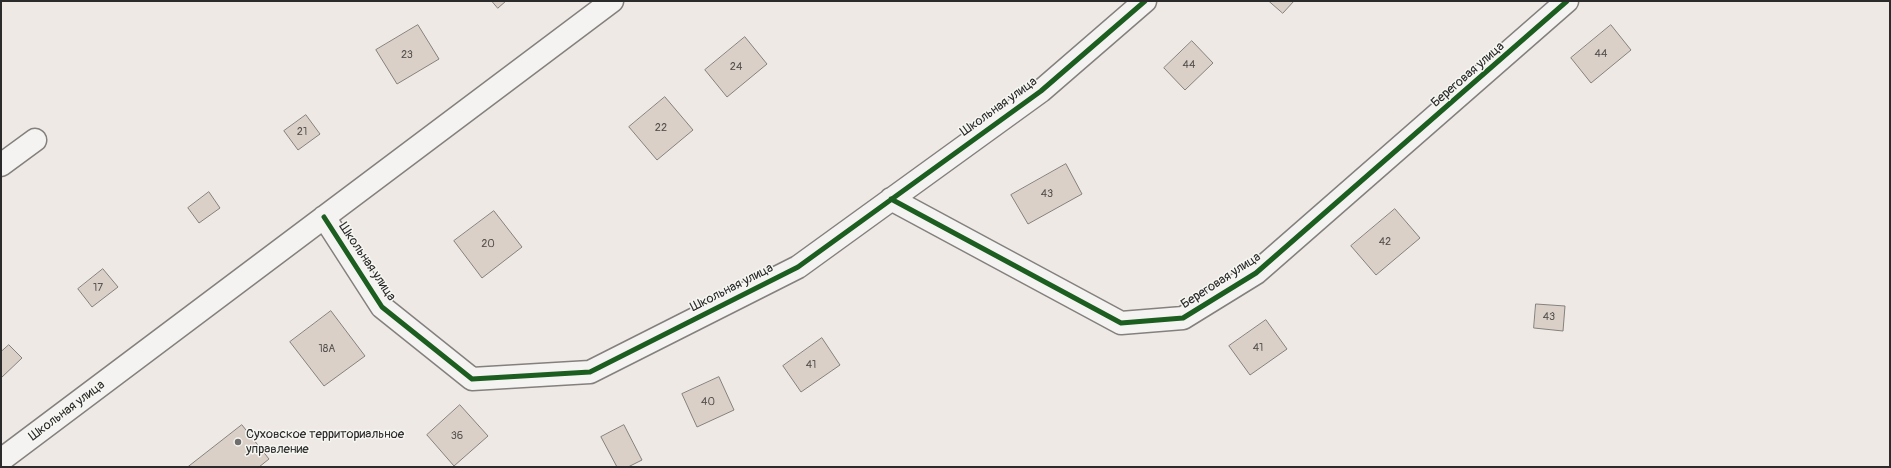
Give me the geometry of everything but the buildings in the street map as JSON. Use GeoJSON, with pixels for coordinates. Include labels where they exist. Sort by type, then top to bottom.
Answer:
{"type":"FeatureCollection","features":[{"type":"Feature","properties":{"kind":"street","name":"Школьная улица"},"geometry":{"type":"LineString","coordinates":[[1,460],[612,1]]}},
{"type":"Feature","properties":{"kind":"street","name":"Школьная улица"},"geometry":{"type":"LineString","coordinates":[[324,217],[382,307],[472,379],[590,372],[798,267],[1041,91],[1145,1]]}},
{"type":"Feature","properties":{"kind":"street","name":"Береговая улица"},"geometry":{"type":"LineString","coordinates":[[891,200],[1121,323],[1183,318],[1256,273],[1567,1]]}},
{"type":"Feature","properties":{"kind":"street"},"geometry":{"type":"LineString","coordinates":[[1,165],[35,140]]}},
{"type":"Feature","properties":{"kind":"cycle path"},"geometry":{"type":"LineString","coordinates":[[324,217],[382,307],[472,379],[590,372],[798,267],[1041,91],[1145,1]]}},
{"type":"Feature","properties":{"kind":"cycle path"},"geometry":{"type":"LineString","coordinates":[[891,199],[1121,323],[1183,318],[1256,273],[1567,1]]}},
{"type":"Feature","properties":{"kind":"place","name":"Суховское территориальное управление"},"geometry":{"type":"Point","coordinates":[238,442]}}]}
